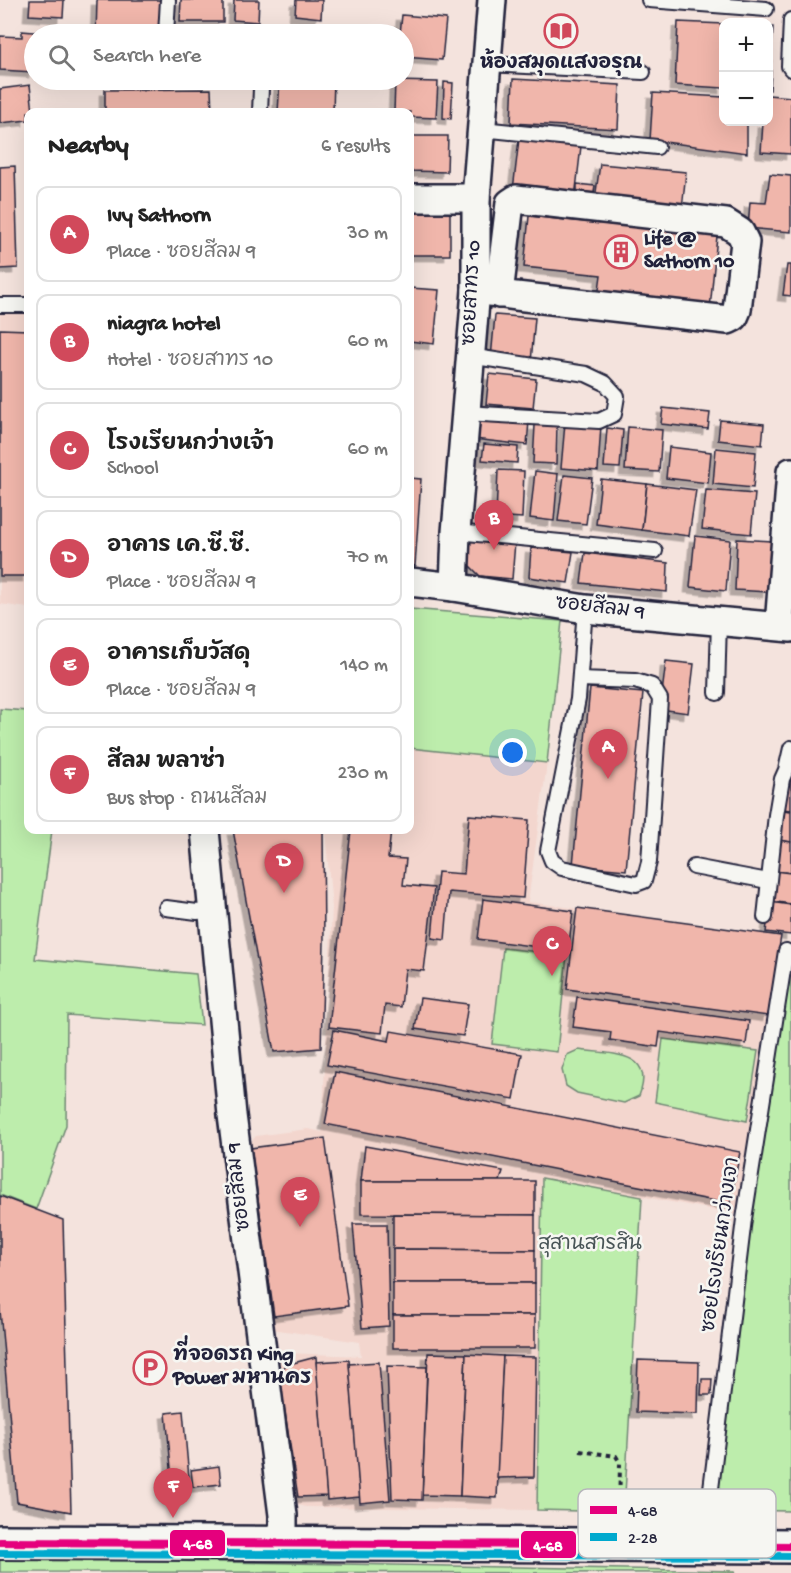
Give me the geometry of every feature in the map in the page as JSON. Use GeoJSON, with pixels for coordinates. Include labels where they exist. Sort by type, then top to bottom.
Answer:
{"type":"FeatureCollection","features":[{"type":"Feature","properties":{"kind":"main road"},"geometry":{"type":"LineString","coordinates":[[0,1542],[578,1545]]}},
{"type":"Feature","properties":{"kind":"street","name":"ซอยสาทร 10"},"geometry":{"type":"LineString","coordinates":[[453,587],[470,356],[487,292],[476,198],[492,0]]}},
{"type":"Feature","properties":{"kind":"street"},"geometry":{"type":"LineString","coordinates":[[414,198],[476,198]]}},
{"type":"Feature","properties":{"kind":"street"},"geometry":{"type":"LineString","coordinates":[[516,198],[726,223],[740,232],[745,242],[737,310],[734,317],[728,320],[487,292],[510,203],[516,198]]}},
{"type":"Feature","properties":{"kind":"street"},"geometry":{"type":"LineString","coordinates":[[785,627],[791,472]]}},
{"type":"Feature","properties":{"kind":"street","name":"ซอยสีลม 9"},"geometry":{"type":"LineString","coordinates":[[414,582],[585,609],[785,627]]}},
{"type":"Feature","properties":{"kind":"street","name":"ซอยสีลม 9"},"geometry":{"type":"LineString","coordinates":[[205,834],[232,1115],[283,1515],[283,1543]]}},
{"type":"Feature","properties":{"kind":"lane"},"geometry":{"type":"LineString","coordinates":[[167,24],[168,0]]}},
{"type":"Feature","properties":{"kind":"lane"},"geometry":{"type":"LineString","coordinates":[[649,0],[766,9]]}},
{"type":"Feature","properties":{"kind":"lane"},"geometry":{"type":"LineString","coordinates":[[791,20],[789,66],[791,69]]}},
{"type":"Feature","properties":{"kind":"lane"},"geometry":{"type":"LineString","coordinates":[[486,64],[643,72]]}},
{"type":"Feature","properties":{"kind":"lane"},"geometry":{"type":"LineString","coordinates":[[260,108],[261,90]]}},
{"type":"Feature","properties":{"kind":"lane"},"geometry":{"type":"LineString","coordinates":[[482,129],[657,147]]}},
{"type":"Feature","properties":{"kind":"lane"},"geometry":{"type":"LineString","coordinates":[[0,305],[24,305]]}},
{"type":"Feature","properties":{"kind":"lane"},"geometry":{"type":"LineString","coordinates":[[465,413],[598,421],[614,414],[617,396],[605,383],[586,374],[470,356]]}},
{"type":"Feature","properties":{"kind":"lane"},"geometry":{"type":"LineString","coordinates":[[456,532],[655,551]]}},
{"type":"Feature","properties":{"kind":"lane"},"geometry":{"type":"LineString","coordinates":[[580,679],[635,681],[652,687],[660,699],[649,862],[644,881],[636,884],[562,868],[552,861],[548,851],[578,699],[585,609]]}},
{"type":"Feature","properties":{"kind":"lane"},"geometry":{"type":"LineString","coordinates":[[717,693],[719,620]]}},
{"type":"Feature","properties":{"kind":"lane"},"geometry":{"type":"LineString","coordinates":[[765,917],[782,779],[791,748]]}},
{"type":"Feature","properties":{"kind":"lane"},"geometry":{"type":"LineString","coordinates":[[694,867],[768,881]]}},
{"type":"Feature","properties":{"kind":"lane"},"geometry":{"type":"LineString","coordinates":[[166,908],[197,912],[213,910]]}},
{"type":"Feature","properties":{"kind":"lane","name":"ซอยโรงเรียนกว่างเจา"},"geometry":{"type":"LineString","coordinates":[[711,1489],[744,1219],[786,951]]}},
{"type":"Feature","properties":{"kind":"path"},"geometry":{"type":"LineString","coordinates":[[580,1451],[616,1456],[620,1463],[620,1489]]}},
{"type":"Feature","properties":{"kind":"shaded area"},"geometry":{"type":"Polygon","coordinates":[[[0,314],[24,314],[24,607],[0,604],[0,314]]]}},
{"type":"Feature","properties":{"kind":"shaded area"},"geometry":{"type":"Polygon","coordinates":[[[414,748],[547,763],[528,902],[781,936],[736,1214],[542,1178],[537,1510],[306,1507],[299,1505],[293,1496],[276,1370],[279,1362],[286,1353],[361,1356],[359,1342],[272,1329],[247,1146],[256,1136],[308,1129],[322,1132],[332,907],[325,834],[414,834],[414,748]]]}},
{"type":"Feature","properties":{"kind":"green space"},"geometry":{"type":"Polygon","coordinates":[[[414,609],[562,621],[547,763],[414,748],[414,609]]]}},
{"type":"Feature","properties":{"kind":"green space"},"geometry":{"type":"Polygon","coordinates":[[[0,709],[24,711],[24,834],[51,834],[35,959],[196,974],[202,1025],[67,1015],[66,1125],[36,1209],[0,1195],[0,709]]]}},
{"type":"Feature","properties":{"kind":"green space"},"geometry":{"type":"Polygon","coordinates":[[[503,948],[567,955],[557,1052],[492,1044],[503,948]]]}},
{"type":"Feature","properties":{"kind":"green space"},"geometry":{"type":"Polygon","coordinates":[[[791,961],[791,1511],[776,1511],[776,1489],[716,1489],[750,1220],[791,961]]]}},
{"type":"Feature","properties":{"kind":"green space"},"geometry":{"type":"Polygon","coordinates":[[[663,1039],[758,1051],[747,1121],[655,1102],[663,1039]]]}},
{"type":"Feature","properties":{"kind":"green space"},"geometry":{"type":"Polygon","coordinates":[[[578,1050],[616,1054],[636,1062],[641,1070],[643,1081],[639,1096],[624,1103],[577,1093],[566,1086],[562,1070],[567,1055],[578,1050]]]}},
{"type":"Feature","properties":{"kind":"green space","name":"สุสานสารสิน"},"geometry":{"type":"Polygon","coordinates":[[[542,1178],[642,1197],[625,1489],[578,1489],[578,1511],[537,1510],[542,1178]]]}},
{"type":"Feature","properties":{"kind":"green space"},"geometry":{"type":"Polygon","coordinates":[[[0,1558],[735,1571],[735,1573],[0,1572],[0,1558]]]}},
{"type":"Feature","properties":{"kind":"building"},"geometry":{"type":"Polygon","coordinates":[[[30,0],[64,0],[63,17],[29,15],[30,0]]]}},
{"type":"Feature","properties":{"kind":"building"},"geometry":{"type":"Polygon","coordinates":[[[97,0],[162,0],[161,24],[96,24],[97,0]]]}},
{"type":"Feature","properties":{"kind":"building"},"geometry":{"type":"Polygon","coordinates":[[[181,0],[223,0],[223,22],[180,22],[181,0]]]}},
{"type":"Feature","properties":{"kind":"building"},"geometry":{"type":"Polygon","coordinates":[[[234,0],[259,0],[258,22],[233,20],[234,0]]]}},
{"type":"Feature","properties":{"kind":"building"},"geometry":{"type":"Polygon","coordinates":[[[296,0],[322,0],[321,18],[295,15],[296,0]]]}},
{"type":"Feature","properties":{"kind":"building"},"geometry":{"type":"Polygon","coordinates":[[[402,15],[446,19],[442,60],[414,58],[414,24],[401,24],[402,15]]]}},
{"type":"Feature","properties":{"kind":"building"},"geometry":{"type":"Polygon","coordinates":[[[678,22],[719,24],[719,88],[675,85],[678,22]]]}},
{"type":"Feature","properties":{"kind":"building"},"geometry":{"type":"Polygon","coordinates":[[[22,31],[24,31],[24,71],[0,70],[0,36],[22,37],[22,31]]]}},
{"type":"Feature","properties":{"kind":"building"},"geometry":{"type":"Polygon","coordinates":[[[513,79],[620,85],[618,129],[511,123],[513,79]]]}},
{"type":"Feature","properties":{"kind":"building"},"geometry":{"type":"Polygon","coordinates":[[[414,81],[438,82],[436,118],[414,117],[414,108],[394,108],[395,90],[414,90],[414,81]]]}},
{"type":"Feature","properties":{"kind":"building"},"geometry":{"type":"Polygon","coordinates":[[[444,82],[453,83],[451,119],[443,118],[444,82]]]}},
{"type":"Feature","properties":{"kind":"building"},"geometry":{"type":"Polygon","coordinates":[[[24,86],[24,90],[31,90],[33,108],[24,108],[24,120],[0,123],[0,89],[24,86]]]}},
{"type":"Feature","properties":{"kind":"building"},"geometry":{"type":"Polygon","coordinates":[[[105,90],[211,90],[212,108],[105,108],[105,90]]]}},
{"type":"Feature","properties":{"kind":"building"},"geometry":{"type":"Polygon","coordinates":[[[279,90],[334,90],[333,108],[278,108],[279,90]]]}},
{"type":"Feature","properties":{"kind":"building"},"geometry":{"type":"Polygon","coordinates":[[[653,93],[719,97],[719,126],[747,126],[747,153],[650,140],[653,93]]]}},
{"type":"Feature","properties":{"kind":"building"},"geometry":{"type":"Polygon","coordinates":[[[773,95],[791,97],[791,154],[761,152],[763,126],[773,126],[773,95]]]}},
{"type":"Feature","properties":{"kind":"building"},"geometry":{"type":"Polygon","coordinates":[[[414,136],[448,136],[447,172],[414,171],[414,136]]]}},
{"type":"Feature","properties":{"kind":"building"},"geometry":{"type":"Polygon","coordinates":[[[519,139],[581,146],[575,198],[513,190],[519,139]]]}},
{"type":"Feature","properties":{"kind":"building"},"geometry":{"type":"Polygon","coordinates":[[[600,164],[686,172],[682,209],[595,199],[600,164]]]}},
{"type":"Feature","properties":{"kind":"building"},"geometry":{"type":"Polygon","coordinates":[[[15,166],[18,268],[0,269],[0,167],[15,166]]]}},
{"type":"Feature","properties":{"kind":"building"},"geometry":{"type":"Polygon","coordinates":[[[770,174],[791,176],[791,232],[748,228],[750,202],[766,203],[770,174]]]}},
{"type":"Feature","properties":{"kind":"building"},"geometry":{"type":"Polygon","coordinates":[[[577,184],[595,186],[592,205],[577,204],[577,184]]]}},
{"type":"Feature","properties":{"kind":"building"},"geometry":{"type":"Polygon","coordinates":[[[450,209],[450,255],[414,255],[414,210],[450,209]]]}},
{"type":"Feature","properties":{"kind":"building","name":"Life @ Sathorn 10"},"geometry":{"type":"Polygon","coordinates":[[[529,216],[717,236],[710,309],[598,297],[601,275],[524,267],[529,216]]]}},
{"type":"Feature","properties":{"kind":"building"},"geometry":{"type":"Polygon","coordinates":[[[787,265],[791,265],[791,296],[783,295],[787,265]]]}},
{"type":"Feature","properties":{"kind":"building"},"geometry":{"type":"Polygon","coordinates":[[[414,288],[439,290],[434,344],[414,342],[414,288]]]}},
{"type":"Feature","properties":{"kind":"building"},"geometry":{"type":"Polygon","coordinates":[[[495,315],[535,318],[531,362],[491,358],[495,315]]]}},
{"type":"Feature","properties":{"kind":"building"},"geometry":{"type":"Polygon","coordinates":[[[0,329],[24,330],[24,576],[0,576],[0,329]]]}},
{"type":"Feature","properties":{"kind":"building"},"geometry":{"type":"Polygon","coordinates":[[[489,374],[536,379],[533,408],[486,404],[489,374]]]}},
{"type":"Feature","properties":{"kind":"building"},"geometry":{"type":"Polygon","coordinates":[[[663,408],[710,413],[708,429],[661,424],[663,408]]]}},
{"type":"Feature","properties":{"kind":"building"},"geometry":{"type":"Polygon","coordinates":[[[476,415],[529,421],[527,445],[474,439],[476,415]]]}},
{"type":"Feature","properties":{"kind":"building"},"geometry":{"type":"Polygon","coordinates":[[[720,420],[764,424],[762,445],[718,440],[720,420]]]}},
{"type":"Feature","properties":{"kind":"building"},"geometry":{"type":"Polygon","coordinates":[[[565,423],[601,425],[598,471],[561,468],[565,423]]]}},
{"type":"Feature","properties":{"kind":"building"},"geometry":{"type":"Polygon","coordinates":[[[535,425],[557,426],[556,464],[533,463],[535,425]]]}},
{"type":"Feature","properties":{"kind":"building"},"geometry":{"type":"Polygon","coordinates":[[[628,427],[662,430],[659,472],[625,470],[628,427]]]}},
{"type":"Feature","properties":{"kind":"building"},"geometry":{"type":"Polygon","coordinates":[[[607,428],[623,430],[620,468],[604,467],[607,428]]]}},
{"type":"Feature","properties":{"kind":"building"},"geometry":{"type":"Polygon","coordinates":[[[484,444],[518,447],[517,463],[482,460],[484,444]]]}},
{"type":"Feature","properties":{"kind":"building"},"geometry":{"type":"Polygon","coordinates":[[[669,447],[711,452],[708,483],[666,478],[669,447]]]}},
{"type":"Feature","properties":{"kind":"building"},"geometry":{"type":"Polygon","coordinates":[[[716,448],[756,452],[753,488],[713,484],[716,448]]]}},
{"type":"Feature","properties":{"kind":"building"},"geometry":{"type":"Polygon","coordinates":[[[498,470],[524,471],[522,518],[496,516],[498,470]]]}},
{"type":"Feature","properties":{"kind":"building"},"geometry":{"type":"Polygon","coordinates":[[[535,471],[558,474],[554,521],[530,518],[535,471]]]}},
{"type":"Feature","properties":{"kind":"building"},"geometry":{"type":"Polygon","coordinates":[[[564,475],[592,478],[586,524],[558,521],[564,475]]]}},
{"type":"Feature","properties":{"kind":"building"},"geometry":{"type":"Polygon","coordinates":[[[414,478],[421,479],[414,566],[414,478]]]}},
{"type":"Feature","properties":{"kind":"building"},"geometry":{"type":"Polygon","coordinates":[[[601,479],[647,484],[642,530],[596,524],[601,479]]]}},
{"type":"Feature","properties":{"kind":"building"},"geometry":{"type":"Polygon","coordinates":[[[647,484],[696,490],[689,536],[642,530],[647,484]]]}},
{"type":"Feature","properties":{"kind":"building"},"geometry":{"type":"Polygon","coordinates":[[[706,490],[755,494],[751,534],[702,529],[706,490]]]}},
{"type":"Feature","properties":{"kind":"building"},"geometry":{"type":"Polygon","coordinates":[[[695,536],[730,540],[726,591],[690,587],[695,536]]]}},
{"type":"Feature","properties":{"kind":"building"},"geometry":{"type":"Polygon","coordinates":[[[465,537],[515,542],[512,579],[480,576],[463,559],[465,537]]]}},
{"type":"Feature","properties":{"kind":"building"},"geometry":{"type":"Polygon","coordinates":[[[737,539],[771,541],[768,592],[735,590],[737,539]]]}},
{"type":"Feature","properties":{"kind":"building"},"geometry":{"type":"Polygon","coordinates":[[[531,548],[573,552],[568,583],[529,577],[531,548]]]}},
{"type":"Feature","properties":{"kind":"building"},"geometry":{"type":"Polygon","coordinates":[[[585,553],[668,563],[667,592],[581,583],[585,553]]]}},
{"type":"Feature","properties":{"kind":"building"},"geometry":{"type":"Polygon","coordinates":[[[666,661],[694,664],[688,713],[660,709],[666,661]]]}},
{"type":"Feature","properties":{"kind":"building"},"geometry":{"type":"Polygon","coordinates":[[[590,688],[643,693],[626,870],[573,865],[590,688]]]}},
{"type":"Feature","properties":{"kind":"building"},"geometry":{"type":"Polygon","coordinates":[[[786,779],[791,780],[791,810],[782,809],[786,779]]]}},
{"type":"Feature","properties":{"kind":"building"},"geometry":{"type":"Polygon","coordinates":[[[782,810],[791,811],[791,842],[778,840],[782,810]]]}},
{"type":"Feature","properties":{"kind":"building"},"geometry":{"type":"Polygon","coordinates":[[[469,815],[529,820],[523,898],[449,892],[445,940],[432,938],[438,872],[464,874],[469,815]]]}},
{"type":"Feature","properties":{"kind":"building"},"geometry":{"type":"Polygon","coordinates":[[[234,834],[323,834],[324,943],[321,1048],[274,1052],[234,834]]]}},
{"type":"Feature","properties":{"kind":"building"},"geometry":{"type":"Polygon","coordinates":[[[351,834],[391,834],[388,858],[406,859],[403,885],[434,888],[424,971],[405,969],[401,1007],[385,1005],[382,1033],[329,1027],[351,834]]]}},
{"type":"Feature","properties":{"kind":"building"},"geometry":{"type":"Polygon","coordinates":[[[778,840],[791,842],[791,873],[774,871],[778,840]]]}},
{"type":"Feature","properties":{"kind":"building"},"geometry":{"type":"Polygon","coordinates":[[[774,871],[791,873],[791,904],[770,901],[774,871]]]}},
{"type":"Feature","properties":{"kind":"building"},"geometry":{"type":"Polygon","coordinates":[[[483,899],[573,911],[568,951],[478,939],[483,899]]]}},
{"type":"Feature","properties":{"kind":"building"},"geometry":{"type":"Polygon","coordinates":[[[770,902],[791,905],[791,935],[766,932],[770,902]]]}},
{"type":"Feature","properties":{"kind":"building"},"geometry":{"type":"Polygon","coordinates":[[[577,908],[781,936],[768,1016],[567,989],[577,908]]]}},
{"type":"Feature","properties":{"kind":"building"},"geometry":{"type":"Polygon","coordinates":[[[577,997],[749,1021],[746,1044],[660,1032],[658,1047],[610,1040],[611,1032],[573,1027],[577,997]]]}},
{"type":"Feature","properties":{"kind":"building"},"geometry":{"type":"Polygon","coordinates":[[[420,998],[468,1004],[463,1036],[415,1029],[420,998]]]}},
{"type":"Feature","properties":{"kind":"building"},"geometry":{"type":"Polygon","coordinates":[[[334,1030],[389,1041],[391,1031],[522,1054],[514,1099],[327,1065],[334,1030]]]}},
{"type":"Feature","properties":{"kind":"building"},"geometry":{"type":"Polygon","coordinates":[[[335,1072],[740,1152],[730,1204],[325,1124],[335,1072]]]}},
{"type":"Feature","properties":{"kind":"building"},"geometry":{"type":"Polygon","coordinates":[[[325,1138],[348,1306],[274,1316],[251,1148],[325,1138]]]}},
{"type":"Feature","properties":{"kind":"building"},"geometry":{"type":"Polygon","coordinates":[[[365,1146],[503,1171],[500,1181],[361,1181],[365,1146]]]}},
{"type":"Feature","properties":{"kind":"building"},"geometry":{"type":"Polygon","coordinates":[[[361,1181],[535,1181],[535,1215],[361,1214],[361,1181]]]}},
{"type":"Feature","properties":{"kind":"building"},"geometry":{"type":"Polygon","coordinates":[[[0,1196],[63,1220],[71,1512],[17,1502],[0,1310],[0,1196]]]}},
{"type":"Feature","properties":{"kind":"building"},"geometry":{"type":"Polygon","coordinates":[[[393,1214],[535,1215],[535,1250],[393,1249],[393,1214]]]}},
{"type":"Feature","properties":{"kind":"building"},"geometry":{"type":"Polygon","coordinates":[[[353,1224],[387,1224],[389,1326],[362,1328],[353,1224]]]}},
{"type":"Feature","properties":{"kind":"building"},"geometry":{"type":"Polygon","coordinates":[[[393,1249],[535,1250],[535,1283],[393,1283],[393,1249]]]}},
{"type":"Feature","properties":{"kind":"building"},"geometry":{"type":"Polygon","coordinates":[[[393,1283],[535,1283],[535,1315],[393,1315],[393,1283]]]}},
{"type":"Feature","properties":{"kind":"building"},"geometry":{"type":"Polygon","coordinates":[[[393,1315],[535,1315],[535,1348],[393,1348],[393,1315]]]}},
{"type":"Feature","properties":{"kind":"building"},"geometry":{"type":"Polygon","coordinates":[[[428,1353],[466,1354],[460,1496],[422,1495],[428,1353]]]}},
{"type":"Feature","properties":{"kind":"building"},"geometry":{"type":"Polygon","coordinates":[[[466,1354],[503,1356],[497,1498],[460,1496],[466,1354]]]}},
{"type":"Feature","properties":{"kind":"building"},"geometry":{"type":"Polygon","coordinates":[[[503,1356],[536,1357],[534,1477],[497,1478],[503,1356]]]}},
{"type":"Feature","properties":{"kind":"building"},"geometry":{"type":"Polygon","coordinates":[[[316,1357],[327,1496],[298,1497],[279,1373],[286,1365],[316,1357]]]}},
{"type":"Feature","properties":{"kind":"building"},"geometry":{"type":"Polygon","coordinates":[[[349,1360],[360,1497],[327,1500],[316,1362],[349,1360]]]}},
{"type":"Feature","properties":{"kind":"building"},"geometry":{"type":"Polygon","coordinates":[[[638,1360],[699,1362],[698,1414],[636,1412],[638,1360]]]}},
{"type":"Feature","properties":{"kind":"building"},"geometry":{"type":"Polygon","coordinates":[[[379,1362],[390,1500],[360,1503],[349,1364],[379,1362]]]}},
{"type":"Feature","properties":{"kind":"building"},"geometry":{"type":"Polygon","coordinates":[[[387,1366],[427,1367],[422,1500],[392,1499],[387,1366]]]}},
{"type":"Feature","properties":{"kind":"building"},"geometry":{"type":"Polygon","coordinates":[[[702,1379],[712,1379],[711,1395],[701,1395],[702,1379]]]}},
{"type":"Feature","properties":{"kind":"building"},"geometry":{"type":"Polygon","coordinates":[[[183,1411],[189,1478],[172,1479],[166,1413],[183,1411]]]}},
{"type":"Feature","properties":{"kind":"building"},"geometry":{"type":"Polygon","coordinates":[[[219,1466],[221,1484],[193,1487],[191,1470],[219,1466]]]}},
{"type":"Feature","properties":{"kind":"transit line","name":"4-68"},"geometry":{"type":"LineString","coordinates":[[0,1542],[578,1545]]}},
{"type":"Feature","properties":{"kind":"transit line","name":"4-68"},"geometry":{"type":"LineString","coordinates":[[776,1546],[791,1546]]}},
{"type":"Feature","properties":{"kind":"transit line","name":"2-28"},"geometry":{"type":"LineString","coordinates":[[0,1553],[578,1555]]}},
{"type":"Feature","properties":{"kind":"transit line","name":"2-28"},"geometry":{"type":"LineString","coordinates":[[776,1556],[791,1556]]}},
{"type":"Feature","properties":{"kind":"place","name":"ห้องสมุดแสงอรุณ"},"geometry":{"type":"Point","coordinates":[561,31]}},
{"type":"Feature","properties":{"kind":"place","name":"Life @ Sathorn 10"},"geometry":{"type":"Point","coordinates":[621,252]}},
{"type":"Feature","properties":{"kind":"place","name":"niagra hotel"},"geometry":{"type":"Point","coordinates":[494,550]}},
{"type":"Feature","properties":{"kind":"place","name":"Ivy Sathorn"},"geometry":{"type":"Point","coordinates":[608,779]}},
{"type":"Feature","properties":{"kind":"place","name":"อาคาร เค.ซี.ซี."},"geometry":{"type":"Point","coordinates":[284,893]}},
{"type":"Feature","properties":{"kind":"place","name":"โรงเรียนกว่างเจ้า"},"geometry":{"type":"Point","coordinates":[552,976]}},
{"type":"Feature","properties":{"kind":"place","name":"อาคารเก็บวัสดุ"},"geometry":{"type":"Point","coordinates":[300,1227]}},
{"type":"Feature","properties":{"kind":"place","name":"ที่จอดรถ King Power มหานคร"},"geometry":{"type":"Point","coordinates":[150,1368]}},
{"type":"Feature","properties":{"kind":"place","name":"สีลม พลาซ่า"},"geometry":{"type":"Point","coordinates":[173,1518]}}]}
